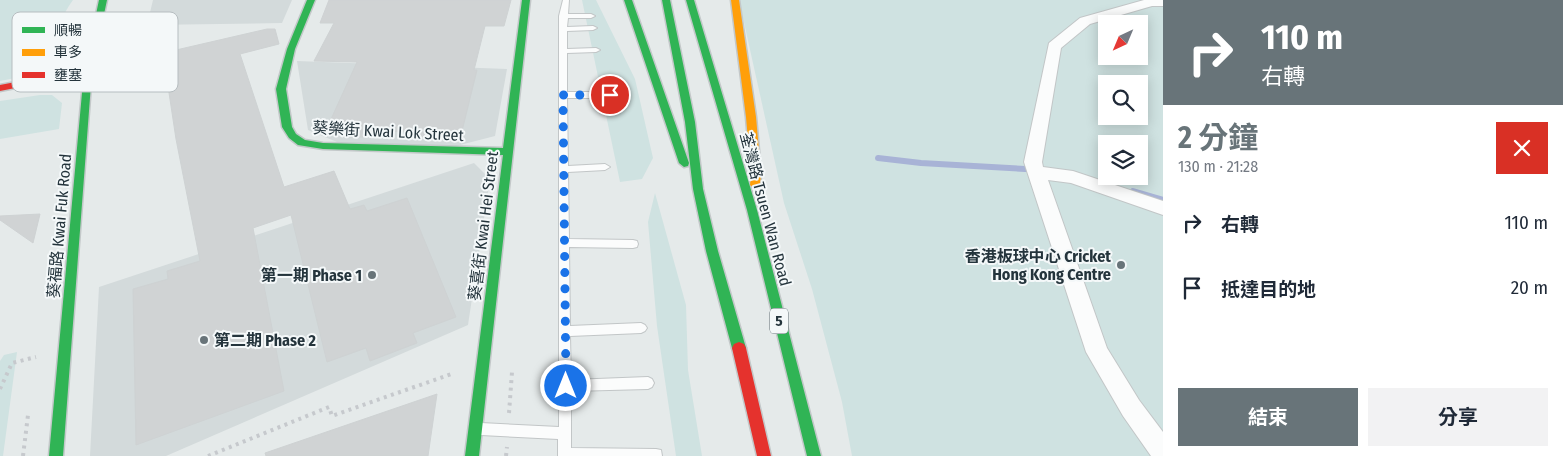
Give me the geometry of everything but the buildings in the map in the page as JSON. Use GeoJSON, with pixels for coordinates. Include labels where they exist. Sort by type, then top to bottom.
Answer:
{"type":"FeatureCollection","features":[{"type":"Feature","properties":{"kind":"main road","name":"葵樂街 Kwai Lok Street"},"geometry":{"type":"LineString","coordinates":[[311,0],[291,49],[281,89],[288,127],[292,136],[302,143],[323,146],[508,152]]}},
{"type":"Feature","properties":{"kind":"main road","name":"葵喜街 Kwai Hei Street"},"geometry":{"type":"LineString","coordinates":[[472,456],[526,0]]}},
{"type":"Feature","properties":{"kind":"main road"},"geometry":{"type":"LineString","coordinates":[[628,0],[672,131],[684,162],[698,189]]}},
{"type":"Feature","properties":{"kind":"main road"},"geometry":{"type":"LineString","coordinates":[[666,0],[690,122],[698,189],[712,251],[742,357],[764,456]]}},
{"type":"Feature","properties":{"kind":"main road","name":"荃灣路 Tsuen Wan Road"},"geometry":{"type":"LineString","coordinates":[[690,0],[752,210],[814,456]]}},
{"type":"Feature","properties":{"kind":"main road"},"geometry":{"type":"LineString","coordinates":[[735,0],[751,117],[756,174],[752,210]]}},
{"type":"Feature","properties":{"kind":"main road","name":"葵福路 Kwai Fuk Road"},"geometry":{"type":"LineString","coordinates":[[56,456],[86,92]]}},
{"type":"Feature","properties":{"kind":"street"},"geometry":{"type":"LineString","coordinates":[[1163,2],[1151,2],[1085,21],[1054,46],[1033,162],[1098,352],[1131,408],[1163,452]]}},
{"type":"Feature","properties":{"kind":"street"},"geometry":{"type":"LineString","coordinates":[[1036,172],[1073,177],[1163,208]]}},
{"type":"Feature","properties":{"kind":"lane"},"geometry":{"type":"LineString","coordinates":[[566,0],[563,16],[565,29],[563,95],[565,455],[656,455]]}},
{"type":"Feature","properties":{"kind":"lane"},"geometry":{"type":"LineString","coordinates":[[563,16],[591,16]]}},
{"type":"Feature","properties":{"kind":"lane"},"geometry":{"type":"LineString","coordinates":[[565,29],[593,28]]}},
{"type":"Feature","properties":{"kind":"lane"},"geometry":{"type":"LineString","coordinates":[[564,51],[596,50]]}},
{"type":"Feature","properties":{"kind":"lane"},"geometry":{"type":"LineString","coordinates":[[563,95],[610,95]]}},
{"type":"Feature","properties":{"kind":"lane"},"geometry":{"type":"LineString","coordinates":[[564,169],[605,166]]}},
{"type":"Feature","properties":{"kind":"lane"},"geometry":{"type":"LineString","coordinates":[[564,244],[633,244]]}},
{"type":"Feature","properties":{"kind":"lane"},"geometry":{"type":"LineString","coordinates":[[565,331],[641,328]]}},
{"type":"Feature","properties":{"kind":"lane"},"geometry":{"type":"LineString","coordinates":[[566,386],[648,383]]}},
{"type":"Feature","properties":{"kind":"lane"},"geometry":{"type":"LineString","coordinates":[[475,429],[566,433]]}},
{"type":"Feature","properties":{"kind":"path"},"geometry":{"type":"LineString","coordinates":[[0,389],[12,363],[36,357]]}},
{"type":"Feature","properties":{"kind":"path"},"geometry":{"type":"LineString","coordinates":[[208,456],[329,407],[332,416],[462,370]]}},
{"type":"Feature","properties":{"kind":"shaded area"},"geometry":{"type":"Polygon","coordinates":[[[0,0],[73,0],[66,12],[12,12],[12,78],[0,81],[0,0]]]}},
{"type":"Feature","properties":{"kind":"shaded area"},"geometry":{"type":"Polygon","coordinates":[[[153,0],[292,0],[282,23],[178,25],[178,12],[150,12],[153,0]]]}},
{"type":"Feature","properties":{"kind":"shaded area"},"geometry":{"type":"Polygon","coordinates":[[[582,0],[596,0],[635,79],[653,158],[642,179],[620,182],[582,0]]]}},
{"type":"Feature","properties":{"kind":"shaded area"},"geometry":{"type":"Polygon","coordinates":[[[739,0],[1163,0],[1163,456],[852,456],[842,402],[812,289],[784,203],[739,0]]]}},
{"type":"Feature","properties":{"kind":"shaded area"},"geometry":{"type":"Polygon","coordinates":[[[297,61],[507,69],[495,136],[456,146],[337,142],[308,130],[297,61]]]}},
{"type":"Feature","properties":{"kind":"shaded area"},"geometry":{"type":"Polygon","coordinates":[[[52,95],[62,103],[59,129],[0,139],[0,101],[52,95]]]}},
{"type":"Feature","properties":{"kind":"shaded area"},"geometry":{"type":"Polygon","coordinates":[[[474,163],[490,179],[468,325],[166,456],[90,456],[99,287],[474,163]]]}},
{"type":"Feature","properties":{"kind":"shaded area"},"geometry":{"type":"Polygon","coordinates":[[[655,193],[686,305],[688,370],[702,456],[676,456],[657,326],[648,222],[655,193]]]}},
{"type":"Feature","properties":{"kind":"shaded area"},"geometry":{"type":"Polygon","coordinates":[[[17,352],[3,456],[0,456],[0,361],[4,355],[17,352]]]}},
{"type":"Feature","properties":{"kind":"waterway"},"geometry":{"type":"LineString","coordinates":[[878,158],[921,163],[1025,169]]}},
{"type":"Feature","properties":{"kind":"waterway"},"geometry":{"type":"LineString","coordinates":[[1133,191],[1163,200]]}},
{"type":"Feature","properties":{"kind":"traffic: fast"},"geometry":{"type":"LineString","coordinates":[[100,12],[103,0]]}},
{"type":"Feature","properties":{"kind":"traffic: fast"},"geometry":{"type":"LineString","coordinates":[[311,0],[291,49],[281,89],[287,127],[292,136],[302,143],[323,146],[508,152]]}},
{"type":"Feature","properties":{"kind":"traffic: fast"},"geometry":{"type":"LineString","coordinates":[[472,456],[526,0]]}},
{"type":"Feature","properties":{"kind":"traffic: fast"},"geometry":{"type":"LineString","coordinates":[[628,0],[684,163]]}},
{"type":"Feature","properties":{"kind":"traffic: fast"},"geometry":{"type":"LineString","coordinates":[[666,0],[690,122],[698,189],[712,251],[739,348]]}},
{"type":"Feature","properties":{"kind":"traffic: fast"},"geometry":{"type":"LineString","coordinates":[[690,0],[752,210],[814,456]]}},
{"type":"Feature","properties":{"kind":"traffic: fast"},"geometry":{"type":"LineString","coordinates":[[56,456],[86,92]]}},
{"type":"Feature","properties":{"kind":"traffic: slow"},"geometry":{"type":"LineString","coordinates":[[735,0],[751,117],[756,174],[755,185]]}},
{"type":"Feature","properties":{"kind":"traffic: jam"},"geometry":{"type":"LineString","coordinates":[[0,88],[12,86]]}},
{"type":"Feature","properties":{"kind":"traffic: jam"},"geometry":{"type":"LineString","coordinates":[[739,348],[764,456]]}},
{"type":"Feature","properties":{"kind":"place","name":"香港板球中心 Cricket Hong Kong Centre"},"geometry":{"type":"Point","coordinates":[1121,265]}},
{"type":"Feature","properties":{"kind":"place","name":"第一期 Phase 1"},"geometry":{"type":"Point","coordinates":[372,275]}},
{"type":"Feature","properties":{"kind":"place","name":"第二期 Phase 2"},"geometry":{"type":"Point","coordinates":[204,340]}},
{"type":"Feature","properties":{"kind":"route"},"geometry":{"type":"LineString","coordinates":[[566,386],[563,95],[610,95]]}}]}
